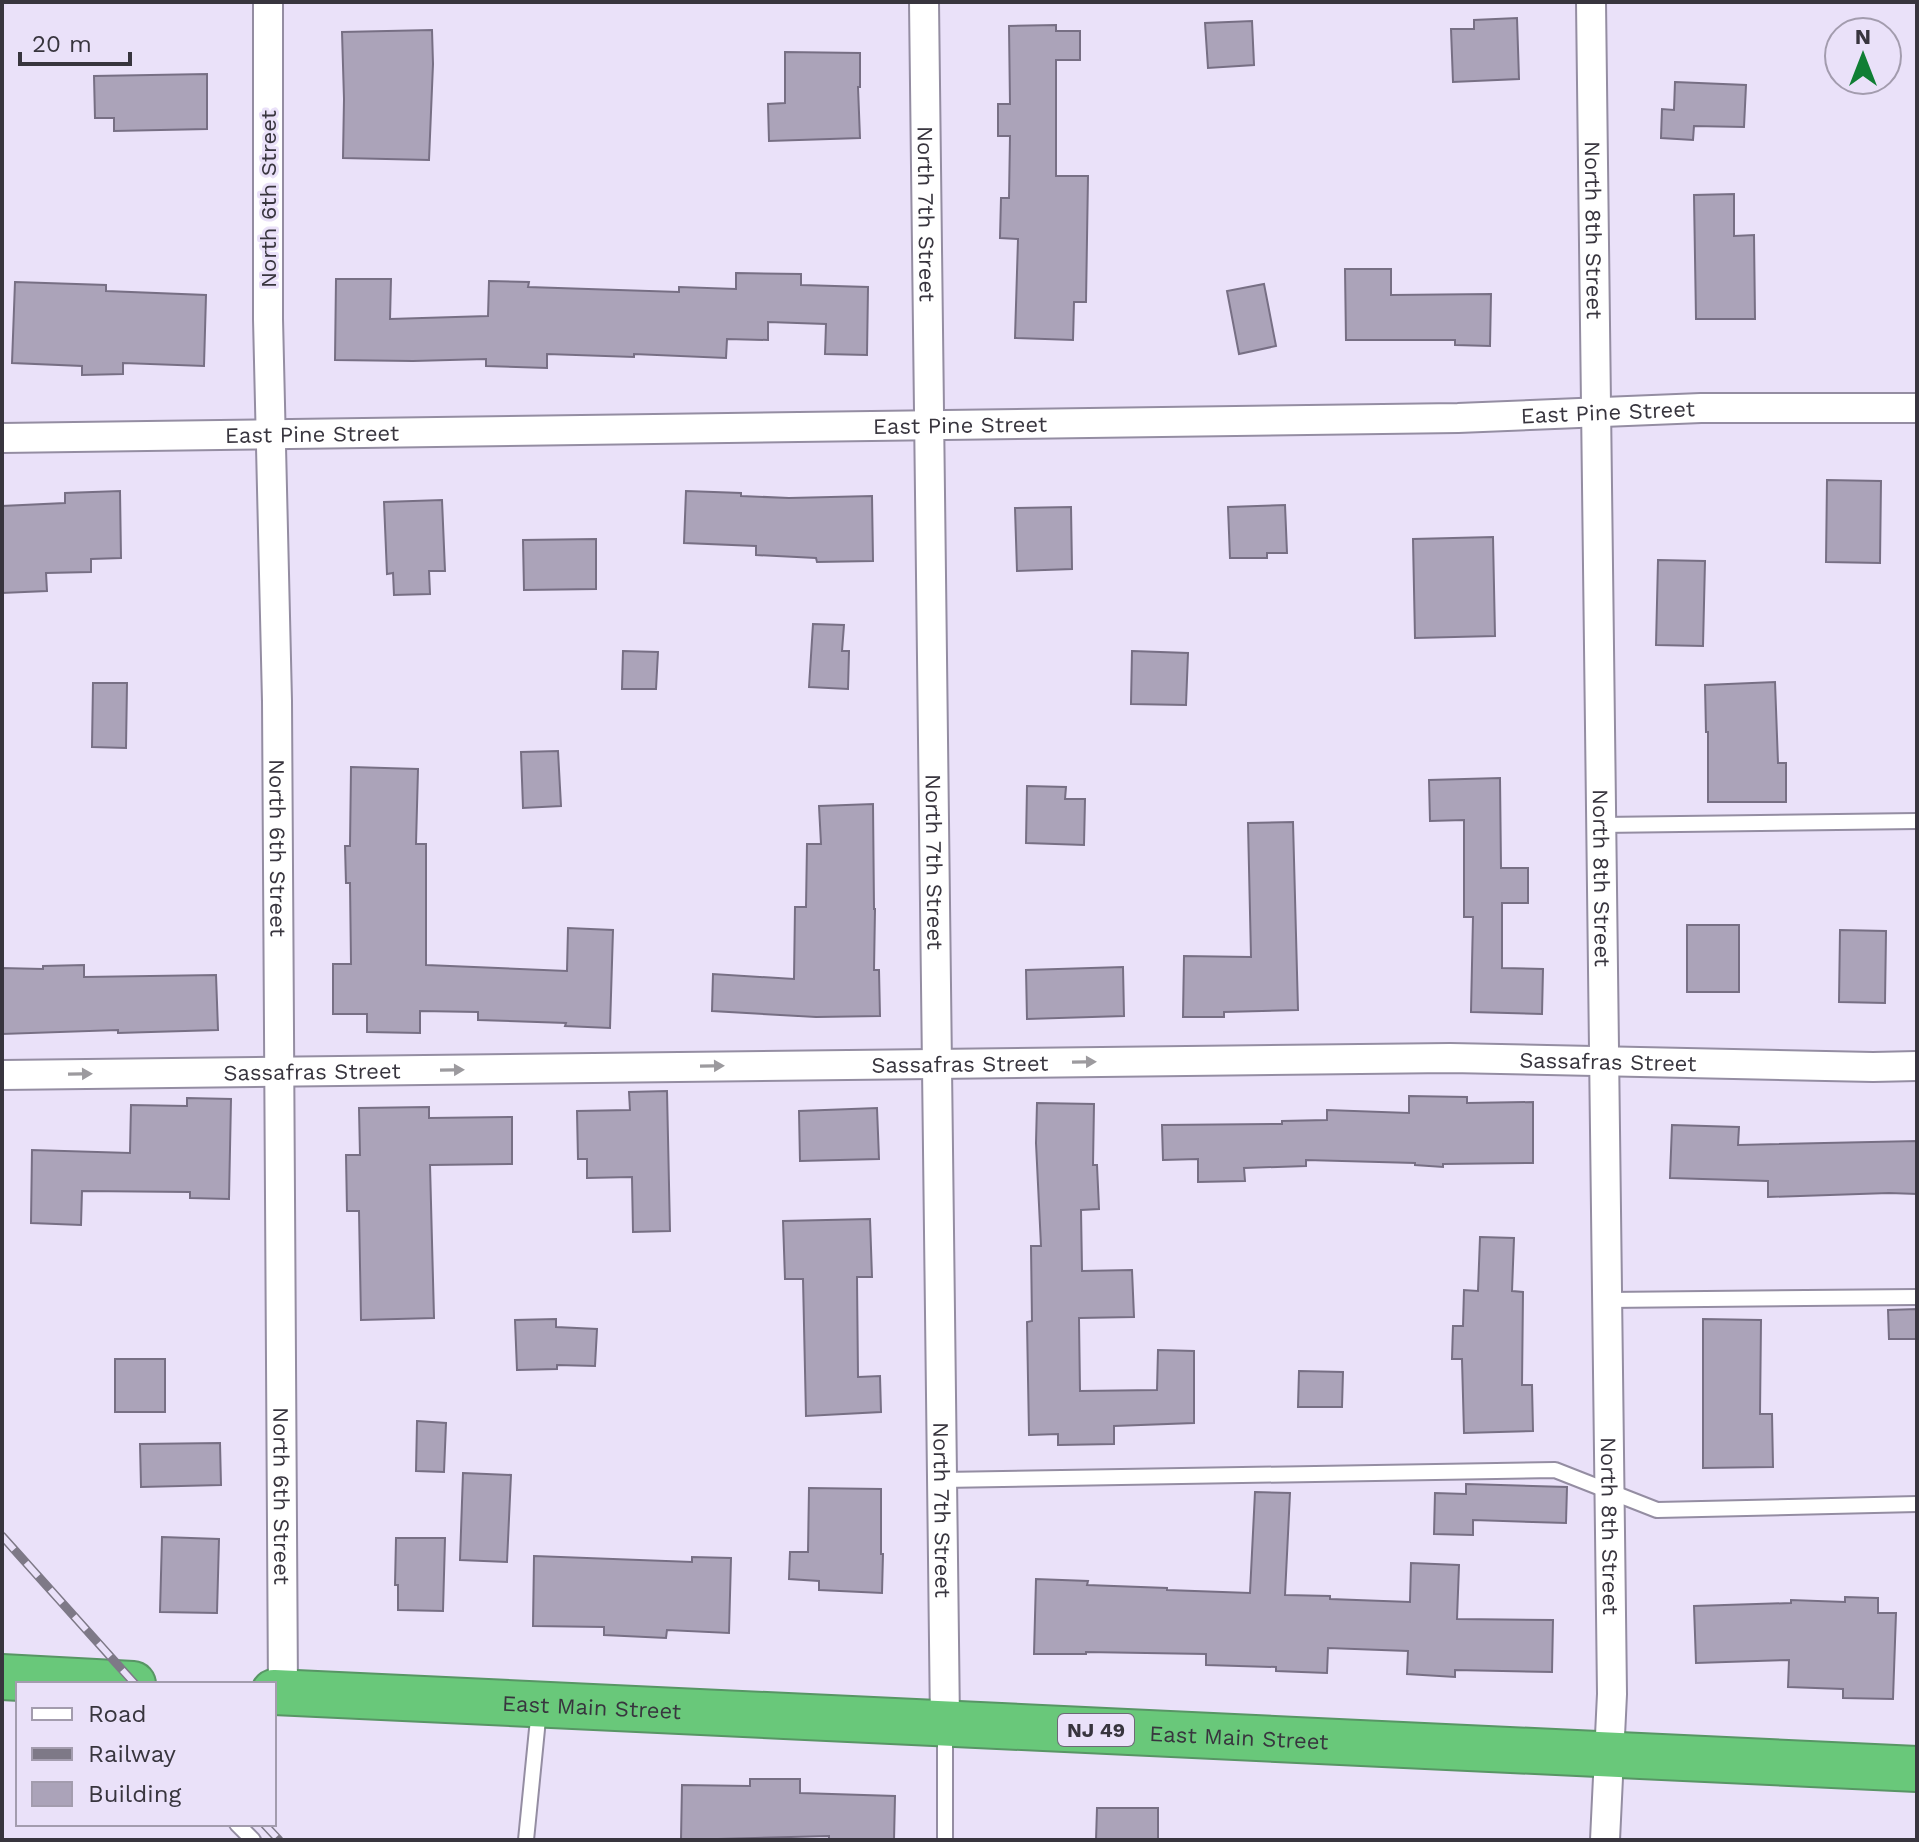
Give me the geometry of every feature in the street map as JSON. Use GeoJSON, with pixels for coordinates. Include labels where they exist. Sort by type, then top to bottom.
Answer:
{"type":"FeatureCollection","features":[{"type":"Feature","properties":{"kind":"highway"},"geometry":{"type":"LineString","coordinates":[[2,1677],[96,1682]]}},
{"type":"Feature","properties":{"kind":"highway","name":"East Main Street"},"geometry":{"type":"LineString","coordinates":[[279,1692],[1917,1769]]}},
{"type":"Feature","properties":{"kind":"street","name":"North 6th Street"},"geometry":{"type":"LineString","coordinates":[[268,2],[268,319],[277,701],[279,1692]]}},
{"type":"Feature","properties":{"kind":"street","name":"North 7th Street"},"geometry":{"type":"LineString","coordinates":[[924,2],[945,1723]]}},
{"type":"Feature","properties":{"kind":"street","name":"North 8th Street"},"geometry":{"type":"LineString","coordinates":[[1591,2],[1612,1694],[1605,1840]]}},
{"type":"Feature","properties":{"kind":"street","name":"East Pine Street"},"geometry":{"type":"LineString","coordinates":[[2,438],[1458,418],[1701,408],[1917,408]]}},
{"type":"Feature","properties":{"kind":"street","name":"Sassafras Street"},"geometry":{"type":"LineString","coordinates":[[2,1075],[1450,1058],[1917,1066]]}},
{"type":"Feature","properties":{"kind":"lane"},"geometry":{"type":"LineString","coordinates":[[1601,825],[1917,821]]}},
{"type":"Feature","properties":{"kind":"lane"},"geometry":{"type":"LineString","coordinates":[[1607,1300],[1917,1297]]}},
{"type":"Feature","properties":{"kind":"lane"},"geometry":{"type":"LineString","coordinates":[[942,1480],[1555,1470],[1657,1510],[1917,1504]]}},
{"type":"Feature","properties":{"kind":"lane"},"geometry":{"type":"LineString","coordinates":[[526,1840],[539,1704]]}},
{"type":"Feature","properties":{"kind":"lane"},"geometry":{"type":"LineString","coordinates":[[945,1723],[945,1840]]}},
{"type":"Feature","properties":{"kind":"building"},"geometry":{"type":"Polygon","coordinates":[[[1517,18],[1519,79],[1453,82],[1451,29],[1474,29],[1474,20],[1517,18]]]}},
{"type":"Feature","properties":{"kind":"building"},"geometry":{"type":"Polygon","coordinates":[[[1252,21],[1254,65],[1208,68],[1205,23],[1252,21]]]}},
{"type":"Feature","properties":{"kind":"building"},"geometry":{"type":"Polygon","coordinates":[[[1056,25],[1056,31],[1080,31],[1080,60],[1056,60],[1056,176],[1088,176],[1086,302],[1074,302],[1073,340],[1015,338],[1018,239],[1000,238],[1001,198],[1009,198],[1010,136],[998,136],[998,104],[1010,104],[1009,26],[1056,25]]]}},
{"type":"Feature","properties":{"kind":"building"},"geometry":{"type":"Polygon","coordinates":[[[432,30],[429,160],[343,158],[342,32],[432,30]]]}},
{"type":"Feature","properties":{"kind":"building"},"geometry":{"type":"Polygon","coordinates":[[[785,52],[860,53],[860,138],[769,141],[768,104],[785,103],[785,52]]]}},
{"type":"Feature","properties":{"kind":"building"},"geometry":{"type":"Polygon","coordinates":[[[207,74],[207,129],[114,131],[114,118],[95,118],[94,76],[207,74]]]}},
{"type":"Feature","properties":{"kind":"building"},"geometry":{"type":"Polygon","coordinates":[[[1675,82],[1746,85],[1744,127],[1694,126],[1693,140],[1661,138],[1662,109],[1674,110],[1675,82]]]}},
{"type":"Feature","properties":{"kind":"building"},"geometry":{"type":"Polygon","coordinates":[[[1734,194],[1734,236],[1754,235],[1755,319],[1696,319],[1694,195],[1734,194]]]}},
{"type":"Feature","properties":{"kind":"building"},"geometry":{"type":"Polygon","coordinates":[[[1345,269],[1391,269],[1391,295],[1491,294],[1490,346],[1455,345],[1455,340],[1346,340],[1345,269]]]}},
{"type":"Feature","properties":{"kind":"building"},"geometry":{"type":"Polygon","coordinates":[[[736,273],[801,274],[801,285],[868,287],[867,355],[825,354],[826,324],[768,322],[768,340],[727,339],[726,358],[547,354],[547,368],[486,366],[486,359],[335,360],[336,279],[391,279],[390,319],[488,316],[489,281],[529,282],[528,287],[679,292],[679,287],[736,289],[736,273]]]}},
{"type":"Feature","properties":{"kind":"building"},"geometry":{"type":"Polygon","coordinates":[[[15,282],[106,285],[106,291],[206,295],[204,366],[123,363],[123,374],[82,375],[82,366],[12,363],[15,282]]]}},
{"type":"Feature","properties":{"kind":"building"},"geometry":{"type":"Polygon","coordinates":[[[1264,284],[1276,346],[1239,354],[1227,291],[1264,284]]]}},
{"type":"Feature","properties":{"kind":"building"},"geometry":{"type":"Polygon","coordinates":[[[1827,480],[1881,481],[1880,563],[1826,562],[1827,480]]]}},
{"type":"Feature","properties":{"kind":"building"},"geometry":{"type":"Polygon","coordinates":[[[120,491],[121,558],[91,559],[91,572],[46,573],[47,591],[2,593],[2,506],[65,503],[65,493],[120,491]]]}},
{"type":"Feature","properties":{"kind":"building"},"geometry":{"type":"Polygon","coordinates":[[[686,491],[789,498],[872,496],[873,561],[817,562],[816,558],[756,555],[756,546],[684,543],[686,491]]]}},
{"type":"Feature","properties":{"kind":"building"},"geometry":{"type":"Polygon","coordinates":[[[442,500],[445,571],[429,571],[430,594],[394,595],[393,573],[387,574],[384,502],[442,500]]]}},
{"type":"Feature","properties":{"kind":"building"},"geometry":{"type":"Polygon","coordinates":[[[1285,505],[1287,553],[1267,553],[1267,558],[1230,558],[1228,507],[1285,505]]]}},
{"type":"Feature","properties":{"kind":"building"},"geometry":{"type":"Polygon","coordinates":[[[1071,507],[1072,569],[1017,571],[1015,508],[1071,507]]]}},
{"type":"Feature","properties":{"kind":"building"},"geometry":{"type":"Polygon","coordinates":[[[1493,537],[1495,636],[1415,638],[1413,539],[1493,537]]]}},
{"type":"Feature","properties":{"kind":"building"},"geometry":{"type":"Polygon","coordinates":[[[596,539],[596,589],[524,590],[523,540],[596,539]]]}},
{"type":"Feature","properties":{"kind":"building"},"geometry":{"type":"Polygon","coordinates":[[[1658,560],[1705,561],[1703,646],[1656,645],[1658,560]]]}},
{"type":"Feature","properties":{"kind":"building"},"geometry":{"type":"Polygon","coordinates":[[[813,624],[844,625],[842,651],[849,651],[848,689],[809,687],[813,624]]]}},
{"type":"Feature","properties":{"kind":"building"},"geometry":{"type":"Polygon","coordinates":[[[623,651],[658,652],[656,689],[622,689],[623,651]]]}},
{"type":"Feature","properties":{"kind":"building"},"geometry":{"type":"Polygon","coordinates":[[[1132,651],[1188,653],[1186,705],[1131,704],[1132,651]]]}},
{"type":"Feature","properties":{"kind":"building"},"geometry":{"type":"Polygon","coordinates":[[[1775,682],[1778,763],[1786,763],[1786,802],[1708,802],[1705,685],[1775,682]]]}},
{"type":"Feature","properties":{"kind":"building"},"geometry":{"type":"Polygon","coordinates":[[[93,683],[127,683],[126,748],[92,747],[93,683]]]}},
{"type":"Feature","properties":{"kind":"building"},"geometry":{"type":"Polygon","coordinates":[[[558,751],[561,806],[523,808],[521,752],[558,751]]]}},
{"type":"Feature","properties":{"kind":"building"},"geometry":{"type":"Polygon","coordinates":[[[351,767],[418,769],[416,844],[426,844],[426,965],[567,971],[568,928],[613,930],[610,1028],[478,1020],[478,1012],[420,1011],[420,1033],[367,1032],[367,1014],[333,1014],[333,964],[351,964],[350,883],[346,883],[345,846],[350,846],[351,767]]]}},
{"type":"Feature","properties":{"kind":"building"},"geometry":{"type":"Polygon","coordinates":[[[1500,778],[1501,868],[1528,868],[1528,903],[1502,903],[1502,968],[1543,969],[1542,1014],[1471,1012],[1473,917],[1464,917],[1464,820],[1430,821],[1429,780],[1500,778]]]}},
{"type":"Feature","properties":{"kind":"building"},"geometry":{"type":"Polygon","coordinates":[[[1027,786],[1066,787],[1065,799],[1085,799],[1084,845],[1026,843],[1027,786]]]}},
{"type":"Feature","properties":{"kind":"building"},"geometry":{"type":"Polygon","coordinates":[[[873,804],[874,970],[879,970],[880,1016],[816,1017],[712,1011],[713,974],[794,979],[795,907],[806,907],[807,844],[821,844],[819,806],[873,804]]]}},
{"type":"Feature","properties":{"kind":"building"},"geometry":{"type":"Polygon","coordinates":[[[1293,822],[1298,1010],[1224,1012],[1224,1017],[1183,1017],[1184,956],[1251,957],[1248,823],[1293,822]]]}},
{"type":"Feature","properties":{"kind":"building"},"geometry":{"type":"Polygon","coordinates":[[[1687,925],[1739,925],[1739,992],[1687,992],[1687,925]]]}},
{"type":"Feature","properties":{"kind":"building"},"geometry":{"type":"Polygon","coordinates":[[[1840,930],[1886,931],[1885,1003],[1839,1002],[1840,930]]]}},
{"type":"Feature","properties":{"kind":"building"},"geometry":{"type":"Polygon","coordinates":[[[84,965],[84,977],[216,975],[218,1030],[2,1034],[2,968],[43,969],[43,966],[84,965]]]}},
{"type":"Feature","properties":{"kind":"building"},"geometry":{"type":"Polygon","coordinates":[[[1123,967],[1124,1016],[1027,1019],[1026,970],[1123,967]]]}},
{"type":"Feature","properties":{"kind":"building"},"geometry":{"type":"Polygon","coordinates":[[[667,1091],[670,1231],[633,1232],[632,1177],[587,1178],[587,1159],[578,1159],[577,1111],[630,1110],[629,1092],[667,1091]]]}},
{"type":"Feature","properties":{"kind":"building"},"geometry":{"type":"Polygon","coordinates":[[[1409,1096],[1467,1097],[1467,1103],[1533,1102],[1533,1163],[1443,1164],[1443,1167],[1415,1163],[1306,1160],[1306,1166],[1244,1168],[1245,1181],[1198,1182],[1198,1159],[1163,1160],[1162,1125],[1282,1124],[1282,1121],[1327,1120],[1327,1110],[1409,1113],[1409,1096]]]}},
{"type":"Feature","properties":{"kind":"building"},"geometry":{"type":"Polygon","coordinates":[[[187,1098],[231,1099],[229,1199],[190,1198],[190,1192],[82,1191],[81,1225],[31,1223],[32,1150],[130,1153],[131,1105],[187,1106],[187,1098]]]}},
{"type":"Feature","properties":{"kind":"building"},"geometry":{"type":"Polygon","coordinates":[[[1037,1103],[1094,1104],[1093,1165],[1097,1165],[1099,1209],[1081,1210],[1082,1271],[1132,1270],[1134,1317],[1079,1318],[1080,1391],[1157,1390],[1158,1350],[1194,1351],[1194,1423],[1114,1426],[1114,1444],[1058,1445],[1058,1434],[1029,1435],[1027,1322],[1032,1321],[1031,1246],[1041,1246],[1037,1103]]]}},
{"type":"Feature","properties":{"kind":"building"},"geometry":{"type":"Polygon","coordinates":[[[429,1107],[429,1118],[512,1117],[512,1164],[430,1165],[434,1318],[361,1320],[359,1211],[347,1211],[346,1155],[360,1155],[359,1108],[429,1107]]]}},
{"type":"Feature","properties":{"kind":"building"},"geometry":{"type":"Polygon","coordinates":[[[877,1108],[879,1159],[800,1161],[799,1111],[877,1108]]]}},
{"type":"Feature","properties":{"kind":"building"},"geometry":{"type":"Polygon","coordinates":[[[1672,1125],[1739,1127],[1738,1145],[1917,1141],[1917,1194],[1768,1197],[1768,1181],[1670,1178],[1672,1125]]]}},
{"type":"Feature","properties":{"kind":"building"},"geometry":{"type":"Polygon","coordinates":[[[870,1219],[872,1277],[857,1277],[858,1377],[880,1376],[881,1412],[806,1416],[803,1279],[785,1279],[783,1221],[870,1219]]]}},
{"type":"Feature","properties":{"kind":"building"},"geometry":{"type":"Polygon","coordinates":[[[1480,1237],[1514,1238],[1512,1291],[1523,1292],[1522,1385],[1532,1385],[1533,1431],[1464,1433],[1462,1359],[1452,1359],[1453,1326],[1463,1326],[1464,1290],[1478,1291],[1480,1237]]]}},
{"type":"Feature","properties":{"kind":"building"},"geometry":{"type":"Polygon","coordinates":[[[1917,1309],[1917,1339],[1889,1339],[1888,1310],[1917,1309]]]}},
{"type":"Feature","properties":{"kind":"building"},"geometry":{"type":"Polygon","coordinates":[[[556,1319],[556,1327],[597,1329],[595,1366],[557,1365],[557,1369],[517,1370],[515,1320],[556,1319]]]}},
{"type":"Feature","properties":{"kind":"building"},"geometry":{"type":"Polygon","coordinates":[[[1703,1319],[1761,1320],[1760,1414],[1772,1414],[1773,1467],[1703,1468],[1703,1319]]]}},
{"type":"Feature","properties":{"kind":"building"},"geometry":{"type":"Polygon","coordinates":[[[115,1359],[165,1359],[165,1412],[115,1412],[115,1359]]]}},
{"type":"Feature","properties":{"kind":"building"},"geometry":{"type":"Polygon","coordinates":[[[1299,1371],[1343,1372],[1342,1407],[1298,1407],[1299,1371]]]}},
{"type":"Feature","properties":{"kind":"building"},"geometry":{"type":"Polygon","coordinates":[[[417,1421],[446,1423],[444,1472],[416,1471],[417,1421]]]}},
{"type":"Feature","properties":{"kind":"building"},"geometry":{"type":"Polygon","coordinates":[[[220,1443],[221,1485],[141,1487],[140,1444],[220,1443]]]}},
{"type":"Feature","properties":{"kind":"building"},"geometry":{"type":"Polygon","coordinates":[[[463,1473],[511,1475],[507,1562],[460,1560],[463,1473]]]}},
{"type":"Feature","properties":{"kind":"building"},"geometry":{"type":"Polygon","coordinates":[[[1466,1484],[1567,1487],[1566,1523],[1473,1520],[1473,1535],[1434,1534],[1435,1493],[1466,1494],[1466,1484]]]}},
{"type":"Feature","properties":{"kind":"building"},"geometry":{"type":"Polygon","coordinates":[[[809,1488],[881,1489],[882,1593],[819,1590],[819,1581],[789,1579],[790,1552],[808,1552],[809,1488]]]}},
{"type":"Feature","properties":{"kind":"building"},"geometry":{"type":"Polygon","coordinates":[[[1255,1492],[1290,1493],[1285,1595],[1410,1602],[1411,1563],[1459,1565],[1457,1619],[1553,1620],[1552,1672],[1455,1670],[1455,1677],[1407,1674],[1408,1651],[1328,1648],[1327,1673],[1276,1671],[1276,1667],[1206,1665],[1206,1654],[1034,1654],[1036,1579],[1088,1581],[1087,1585],[1250,1593],[1255,1492]]]}},
{"type":"Feature","properties":{"kind":"building"},"geometry":{"type":"Polygon","coordinates":[[[162,1537],[219,1539],[217,1613],[160,1612],[162,1537]]]}},
{"type":"Feature","properties":{"kind":"building"},"geometry":{"type":"Polygon","coordinates":[[[396,1538],[445,1538],[443,1611],[398,1610],[396,1538]]]}},
{"type":"Feature","properties":{"kind":"building"},"geometry":{"type":"Polygon","coordinates":[[[534,1556],[692,1562],[692,1557],[731,1558],[729,1633],[667,1630],[666,1638],[604,1635],[604,1627],[533,1626],[534,1556]]]}},
{"type":"Feature","properties":{"kind":"building"},"geometry":{"type":"Polygon","coordinates":[[[1845,1597],[1878,1598],[1878,1613],[1896,1613],[1893,1699],[1843,1698],[1843,1689],[1788,1687],[1789,1660],[1696,1663],[1694,1606],[1791,1603],[1791,1600],[1845,1602],[1845,1597]]]}},
{"type":"Feature","properties":{"kind":"building"},"geometry":{"type":"Polygon","coordinates":[[[750,1779],[800,1779],[800,1793],[895,1796],[894,1840],[829,1840],[829,1836],[681,1840],[682,1785],[750,1786],[750,1779]]]}},
{"type":"Feature","properties":{"kind":"building"},"geometry":{"type":"Polygon","coordinates":[[[1097,1808],[1158,1808],[1158,1840],[1096,1840],[1097,1808]]]}},
{"type":"Feature","properties":{"kind":"railway"},"geometry":{"type":"LineString","coordinates":[[2,1536],[133,1682]]}},
{"type":"Feature","properties":{"kind":"railway"},"geometry":{"type":"LineString","coordinates":[[266,1826],[279,1840]]}}]}
